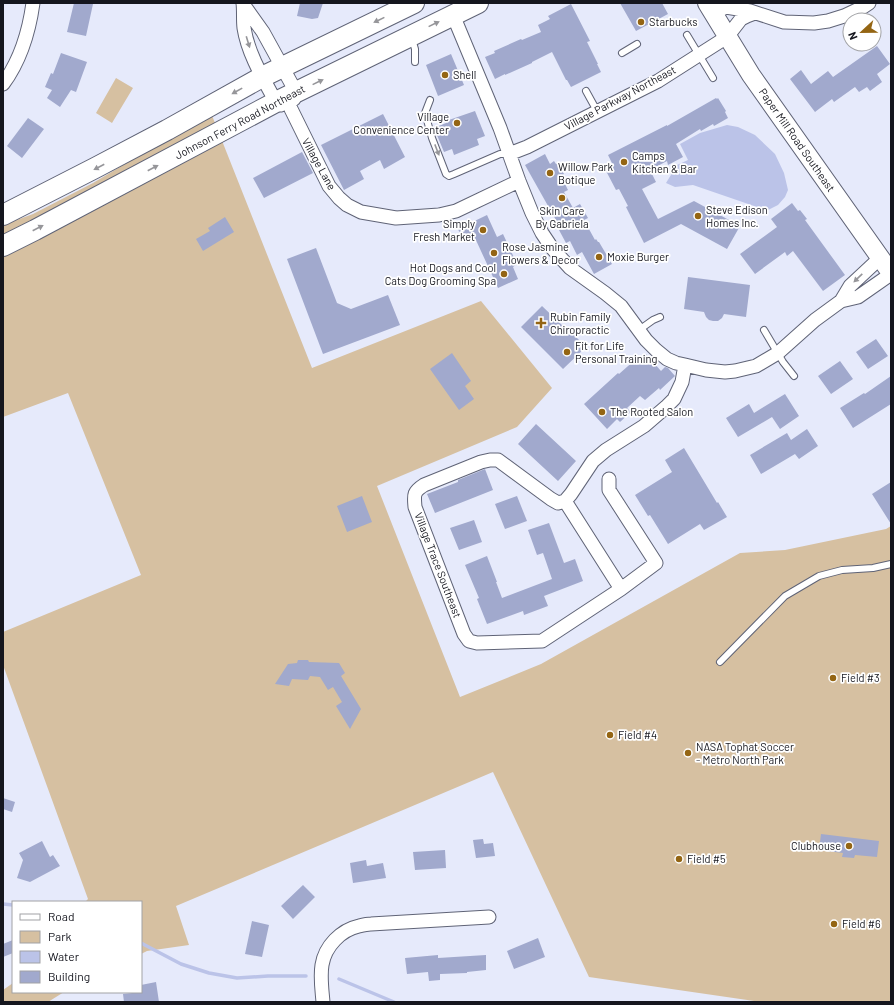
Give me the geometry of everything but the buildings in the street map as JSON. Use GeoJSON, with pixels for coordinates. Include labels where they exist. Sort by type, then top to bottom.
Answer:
{"type":"FeatureCollection","features":[{"type":"Feature","properties":{"kind":"main road"},"geometry":{"type":"LineString","coordinates":[[3,215],[147,141],[262,77],[414,3]]}},
{"type":"Feature","properties":{"kind":"main road","name":"Johnson Ferry Road Northeast"},"geometry":{"type":"LineString","coordinates":[[3,246],[287,101],[410,36],[478,3]]}},
{"type":"Feature","properties":{"kind":"street"},"geometry":{"type":"LineString","coordinates":[[3,84],[14,67],[24,43],[33,3]]}},
{"type":"Feature","properties":{"kind":"street"},"geometry":{"type":"LineString","coordinates":[[710,8],[726,7],[748,9],[784,22],[798,23],[828,21],[844,16],[868,3]]}},
{"type":"Feature","properties":{"kind":"street"},"geometry":{"type":"LineString","coordinates":[[243,4],[263,32],[282,67],[287,101]]}},
{"type":"Feature","properties":{"kind":"street"},"geometry":{"type":"LineString","coordinates":[[243,4],[244,28],[248,43],[262,77],[287,101]]}},
{"type":"Feature","properties":{"kind":"street","name":"Paper Mill Road Southeast"},"geometry":{"type":"LineString","coordinates":[[710,8],[751,75],[891,273]]}},
{"type":"Feature","properties":{"kind":"street","name":"Village Parkway Northeast"},"geometry":{"type":"LineString","coordinates":[[509,154],[527,147],[658,81],[727,36],[741,19],[747,16],[748,9]]}},
{"type":"Feature","properties":{"kind":"street"},"geometry":{"type":"LineString","coordinates":[[453,15],[481,88],[500,128],[519,182],[542,233],[552,248],[570,268],[621,306],[646,340],[667,359],[676,363],[715,371],[735,371],[756,366],[778,353],[815,320],[841,301],[850,286],[880,258]]}},
{"type":"Feature","properties":{"kind":"street","name":"Village Lane"},"geometry":{"type":"LineString","coordinates":[[287,101],[329,186],[347,205],[361,212],[396,218],[439,215],[456,210],[519,182]]}},
{"type":"Feature","properties":{"kind":"street"},"geometry":{"type":"LineString","coordinates":[[841,301],[858,297],[891,273]]}},
{"type":"Feature","properties":{"kind":"street"},"geometry":{"type":"LineString","coordinates":[[620,589],[565,501],[593,461],[606,450],[644,426],[674,399],[682,382],[686,365]]}},
{"type":"Feature","properties":{"kind":"street","name":"Village Trace Southeast"},"geometry":{"type":"LineString","coordinates":[[565,501],[558,504],[551,500],[498,460],[481,462],[417,489],[414,497],[415,507],[464,634],[469,641],[477,643],[542,641],[656,563],[609,490],[609,479]]}},
{"type":"Feature","properties":{"kind":"street"},"geometry":{"type":"LineString","coordinates":[[323,1002],[321,974],[322,963],[331,944],[346,931],[357,926],[371,924],[489,917]]}},
{"type":"Feature","properties":{"kind":"lane"},"geometry":{"type":"LineString","coordinates":[[687,35],[713,78]]}},
{"type":"Feature","properties":{"kind":"lane"},"geometry":{"type":"LineString","coordinates":[[410,36],[415,49],[415,62]]}},
{"type":"Feature","properties":{"kind":"lane"},"geometry":{"type":"LineString","coordinates":[[622,53],[637,44]]}},
{"type":"Feature","properties":{"kind":"lane"},"geometry":{"type":"LineString","coordinates":[[586,91],[596,111]]}},
{"type":"Feature","properties":{"kind":"lane"},"geometry":{"type":"LineString","coordinates":[[430,100],[425,113],[432,138],[446,174],[449,176],[500,154],[509,154]]}},
{"type":"Feature","properties":{"kind":"lane"},"geometry":{"type":"LineString","coordinates":[[639,330],[660,317]]}},
{"type":"Feature","properties":{"kind":"lane"},"geometry":{"type":"LineString","coordinates":[[764,330],[783,362],[794,376]]}},
{"type":"Feature","properties":{"kind":"lane"},"geometry":{"type":"LineString","coordinates":[[720,662],[785,596],[818,576],[842,570],[873,568],[891,564]]}},
{"type":"Feature","properties":{"kind":"green space"},"geometry":{"type":"Polygon","coordinates":[[[116,78],[133,88],[112,123],[96,113],[116,78]]]}},
{"type":"Feature","properties":{"kind":"green space"},"geometry":{"type":"Polygon","coordinates":[[[211,113],[312,368],[481,301],[552,388],[517,427],[377,486],[460,697],[541,664],[740,553],[785,550],[886,529],[891,526],[891,1002],[761,1002],[589,977],[493,772],[176,906],[189,945],[147,951],[142,954],[142,901],[86,901],[88,899],[3,665],[3,632],[141,575],[68,393],[3,417],[3,225],[33,214],[93,183],[211,113]]]}},
{"type":"Feature","properties":{"kind":"green space"},"geometry":{"type":"Polygon","coordinates":[[[12,984],[12,993],[62,993],[48,1002],[3,1002],[3,990],[12,984]]]}},
{"type":"Feature","properties":{"kind":"water"},"geometry":{"type":"Polygon","coordinates":[[[727,125],[738,127],[755,135],[775,154],[784,173],[788,190],[785,197],[778,205],[768,210],[693,185],[675,187],[666,183],[677,165],[688,160],[680,144],[700,133],[727,125]]]}},
{"type":"Feature","properties":{"kind":"waterway"},"geometry":{"type":"LineString","coordinates":[[3,904],[12,905]]}},
{"type":"Feature","properties":{"kind":"waterway"},"geometry":{"type":"LineString","coordinates":[[142,944],[181,964],[209,973],[237,978],[306,976]]}},
{"type":"Feature","properties":{"kind":"waterway"},"geometry":{"type":"LineString","coordinates":[[339,979],[394,1002]]}},
{"type":"Feature","properties":{"kind":"place","name":"Starbucks"},"geometry":{"type":"Point","coordinates":[641,22]}},
{"type":"Feature","properties":{"kind":"place","name":"Shell"},"geometry":{"type":"Point","coordinates":[445,75]}},
{"type":"Feature","properties":{"kind":"place","name":"Village Convenience Center"},"geometry":{"type":"Point","coordinates":[457,123]}},
{"type":"Feature","properties":{"kind":"place","name":"Camps Kitchen & Bar"},"geometry":{"type":"Point","coordinates":[624,162]}},
{"type":"Feature","properties":{"kind":"place","name":"Willow Park Botique"},"geometry":{"type":"Point","coordinates":[550,173]}},
{"type":"Feature","properties":{"kind":"place","name":"Skin Care By Gabriela"},"geometry":{"type":"Point","coordinates":[562,198]}},
{"type":"Feature","properties":{"kind":"place","name":"Steve Edison Homes Inc."},"geometry":{"type":"Point","coordinates":[698,216]}},
{"type":"Feature","properties":{"kind":"place","name":"Simply Fresh Market"},"geometry":{"type":"Point","coordinates":[483,230]}},
{"type":"Feature","properties":{"kind":"place","name":"Rose Jasmine Flowers & Decor"},"geometry":{"type":"Point","coordinates":[494,253]}},
{"type":"Feature","properties":{"kind":"place","name":"Moxie Burger"},"geometry":{"type":"Point","coordinates":[599,257]}},
{"type":"Feature","properties":{"kind":"place","name":"Hot Dogs and Cool Cats Dog Grooming Spa"},"geometry":{"type":"Point","coordinates":[504,274]}},
{"type":"Feature","properties":{"kind":"place","name":"Rubin Family Chiropractic"},"geometry":{"type":"Point","coordinates":[541,323]}},
{"type":"Feature","properties":{"kind":"place","name":"Fit for Life Personal Training"},"geometry":{"type":"Point","coordinates":[567,352]}},
{"type":"Feature","properties":{"kind":"place","name":"The Rooted Salon"},"geometry":{"type":"Point","coordinates":[602,412]}},
{"type":"Feature","properties":{"kind":"place","name":"Field #3"},"geometry":{"type":"Point","coordinates":[833,678]}},
{"type":"Feature","properties":{"kind":"place","name":"Field #4"},"geometry":{"type":"Point","coordinates":[610,735]}},
{"type":"Feature","properties":{"kind":"place","name":"NASA Tophat Soccer - Metro North Park"},"geometry":{"type":"Point","coordinates":[688,753]}},
{"type":"Feature","properties":{"kind":"place","name":"Clubhouse"},"geometry":{"type":"Point","coordinates":[849,846]}},
{"type":"Feature","properties":{"kind":"place","name":"Field #5"},"geometry":{"type":"Point","coordinates":[679,859]}},
{"type":"Feature","properties":{"kind":"place","name":"Field #6"},"geometry":{"type":"Point","coordinates":[834,924]}}]}
